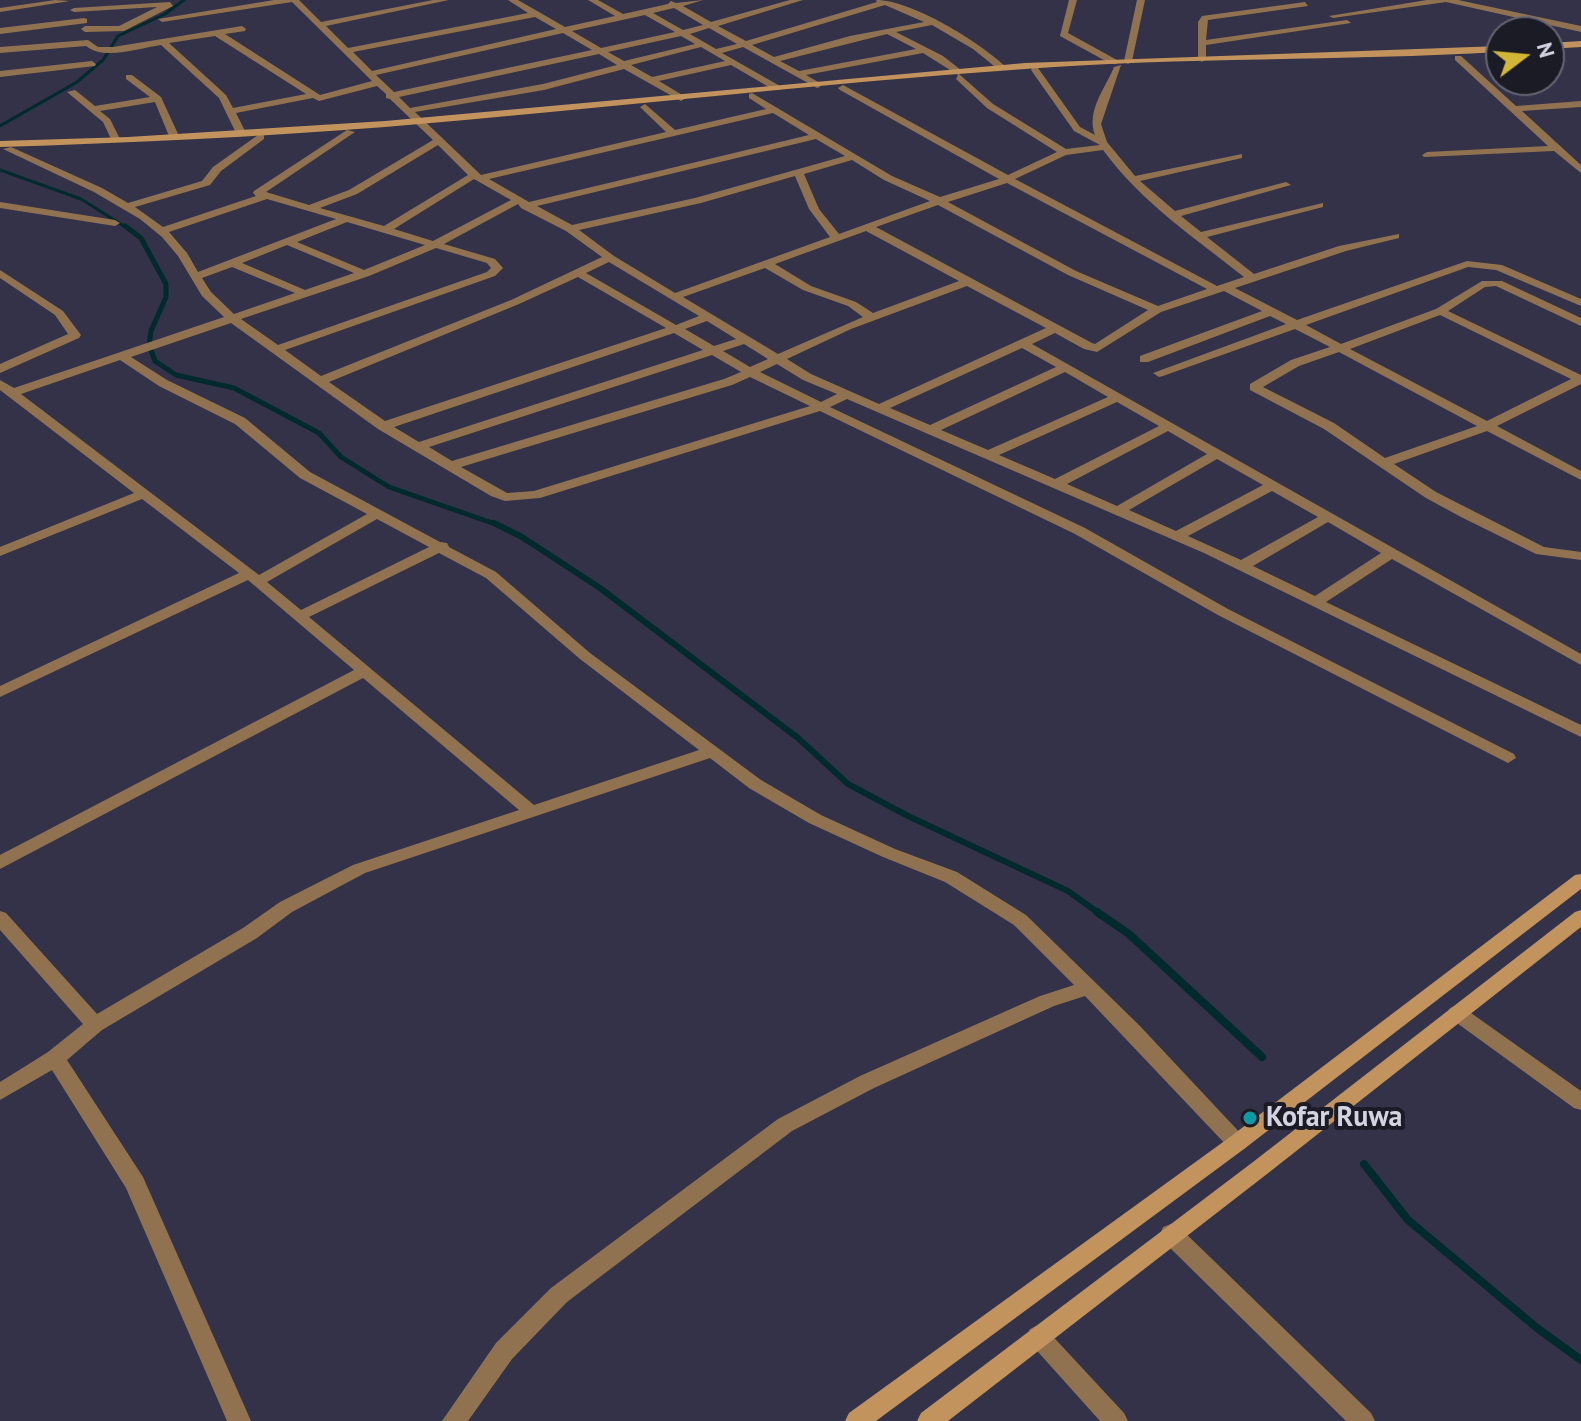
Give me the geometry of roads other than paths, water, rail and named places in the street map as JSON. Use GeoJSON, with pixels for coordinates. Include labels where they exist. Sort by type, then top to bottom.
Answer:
{"type":"FeatureCollection","features":[{"type":"Feature","properties":{"kind":"main road"},"geometry":{"type":"LineString","coordinates":[[3,147],[350,132],[777,88],[1128,61],[1485,50]]}},
{"type":"Feature","properties":{"kind":"main road"},"geometry":{"type":"LineString","coordinates":[[3,147],[420,124],[645,107],[843,88],[1002,68],[1485,57]]}},
{"type":"Feature","properties":{"kind":"main road"},"geometry":{"type":"LineString","coordinates":[[857,1421],[1237,1143],[1581,880]]}},
{"type":"Feature","properties":{"kind":"main road"},"geometry":{"type":"LineString","coordinates":[[929,1421],[1581,917]]}},
{"type":"Feature","properties":{"kind":"street"},"geometry":{"type":"LineString","coordinates":[[221,0],[225,10]]}},
{"type":"Feature","properties":{"kind":"street"},"geometry":{"type":"LineString","coordinates":[[162,19],[293,0],[389,96],[477,177],[570,229],[610,258],[807,377],[1177,536],[1581,732]]}},
{"type":"Feature","properties":{"kind":"street"},"geometry":{"type":"LineString","coordinates":[[512,0],[681,98]]}},
{"type":"Feature","properties":{"kind":"street"},"geometry":{"type":"LineString","coordinates":[[592,0],[622,17]]}},
{"type":"Feature","properties":{"kind":"street"},"geometry":{"type":"LineString","coordinates":[[666,0],[817,85]]}},
{"type":"Feature","properties":{"kind":"street"},"geometry":{"type":"LineString","coordinates":[[368,74],[699,0]]}},
{"type":"Feature","properties":{"kind":"street"},"geometry":{"type":"LineString","coordinates":[[389,96],[710,27],[799,0]]}},
{"type":"Feature","properties":{"kind":"street"},"geometry":{"type":"LineString","coordinates":[[1073,0],[1063,34],[1116,64],[1112,88],[1101,103],[1097,119],[1104,144]]}},
{"type":"Feature","properties":{"kind":"street"},"geometry":{"type":"LineString","coordinates":[[1128,61],[1141,0]]}},
{"type":"Feature","properties":{"kind":"street"},"geometry":{"type":"LineString","coordinates":[[1244,0],[1273,9]]}},
{"type":"Feature","properties":{"kind":"street"},"geometry":{"type":"LineString","coordinates":[[1351,0],[1377,9]]}},
{"type":"Feature","properties":{"kind":"street"},"geometry":{"type":"LineString","coordinates":[[1333,16],[1445,0],[1581,29]]}},
{"type":"Feature","properties":{"kind":"street"},"geometry":{"type":"LineString","coordinates":[[0,10],[66,1],[85,25],[88,43]]}},
{"type":"Feature","properties":{"kind":"street"},"geometry":{"type":"LineString","coordinates":[[319,25],[439,1]]}},
{"type":"Feature","properties":{"kind":"street"},"geometry":{"type":"LineString","coordinates":[[714,52],[883,1],[931,23],[993,58],[1002,68]]}},
{"type":"Feature","properties":{"kind":"street"},"geometry":{"type":"LineString","coordinates":[[74,10],[172,2]]}},
{"type":"Feature","properties":{"kind":"street"},"geometry":{"type":"LineString","coordinates":[[0,31],[85,25],[121,29],[172,2]]}},
{"type":"Feature","properties":{"kind":"street"},"geometry":{"type":"LineString","coordinates":[[1202,43],[1347,23],[1300,2],[1273,9],[1205,18],[1202,22],[1202,43],[1202,59]]}},
{"type":"Feature","properties":{"kind":"street"},"geometry":{"type":"LineString","coordinates":[[646,12],[679,34],[777,88]]}},
{"type":"Feature","properties":{"kind":"street"},"geometry":{"type":"LineString","coordinates":[[346,51],[535,14]]}},
{"type":"Feature","properties":{"kind":"street"},"geometry":{"type":"LineString","coordinates":[[773,60],[850,39],[931,23]]}},
{"type":"Feature","properties":{"kind":"street"},"geometry":{"type":"LineString","coordinates":[[811,25],[824,30]]}},
{"type":"Feature","properties":{"kind":"street"},"geometry":{"type":"LineString","coordinates":[[0,50],[88,43],[102,51],[242,29]]}},
{"type":"Feature","properties":{"kind":"street"},"geometry":{"type":"LineString","coordinates":[[887,31],[925,50],[959,74],[999,113],[1064,152]]}},
{"type":"Feature","properties":{"kind":"street"},"geometry":{"type":"LineString","coordinates":[[218,34],[314,95],[327,98],[376,83]]}},
{"type":"Feature","properties":{"kind":"street"},"geometry":{"type":"LineString","coordinates":[[837,35],[850,39]]}},
{"type":"Feature","properties":{"kind":"street"},"geometry":{"type":"LineString","coordinates":[[164,43],[223,97],[241,133]]}},
{"type":"Feature","properties":{"kind":"street"},"geometry":{"type":"LineString","coordinates":[[406,111],[544,87],[700,45]]}},
{"type":"Feature","properties":{"kind":"street"},"geometry":{"type":"LineString","coordinates":[[799,74],[925,50]]}},
{"type":"Feature","properties":{"kind":"street"},"geometry":{"type":"LineString","coordinates":[[1458,58],[1557,148],[1575,159],[1581,170]]}},
{"type":"Feature","properties":{"kind":"street"},"geometry":{"type":"LineString","coordinates":[[652,80],[733,62]]}},
{"type":"Feature","properties":{"kind":"street"},"geometry":{"type":"LineString","coordinates":[[0,74],[92,64]]}},
{"type":"Feature","properties":{"kind":"street"},"geometry":{"type":"LineString","coordinates":[[1035,70],[1083,134],[1104,144],[1134,179],[1172,215],[1252,278]]}},
{"type":"Feature","properties":{"kind":"street"},"geometry":{"type":"LineString","coordinates":[[129,77],[158,99],[174,136]]}},
{"type":"Feature","properties":{"kind":"street"},"geometry":{"type":"LineString","coordinates":[[843,88],[1008,179],[1295,324],[1581,476]]}},
{"type":"Feature","properties":{"kind":"street"},"geometry":{"type":"LineString","coordinates":[[72,92],[107,121],[115,139]]}},
{"type":"Feature","properties":{"kind":"street"},"geometry":{"type":"LineString","coordinates":[[232,111],[314,95]]}},
{"type":"Feature","properties":{"kind":"street"},"geometry":{"type":"LineString","coordinates":[[752,96],[888,178],[939,201],[1072,273],[1157,310]]}},
{"type":"Feature","properties":{"kind":"street"},"geometry":{"type":"LineString","coordinates":[[93,109],[158,99]]}},
{"type":"Feature","properties":{"kind":"street"},"geometry":{"type":"LineString","coordinates":[[1513,109],[1581,104]]}},
{"type":"Feature","properties":{"kind":"street"},"geometry":{"type":"LineString","coordinates":[[645,107],[674,134]]}},
{"type":"Feature","properties":{"kind":"street"},"geometry":{"type":"LineString","coordinates":[[384,231],[477,177],[773,110]]}},
{"type":"Feature","properties":{"kind":"street"},"geometry":{"type":"LineString","coordinates":[[1072,119],[1097,119]]}},
{"type":"Feature","properties":{"kind":"street"},"geometry":{"type":"LineString","coordinates":[[275,350],[491,274],[497,268],[491,261],[258,193],[350,132]]}},
{"type":"Feature","properties":{"kind":"street"},"geometry":{"type":"LineString","coordinates":[[6,388],[122,356],[365,274],[436,247],[459,228],[521,204],[816,136]]}},
{"type":"Feature","properties":{"kind":"street"},"geometry":{"type":"LineString","coordinates":[[129,206],[206,183],[217,169],[261,137]]}},
{"type":"Feature","properties":{"kind":"street"},"geometry":{"type":"LineString","coordinates":[[309,208],[353,192],[438,141]]}},
{"type":"Feature","properties":{"kind":"street"},"geometry":{"type":"LineString","coordinates":[[674,297],[1008,179],[1064,152],[1104,144]]}},
{"type":"Feature","properties":{"kind":"street"},"geometry":{"type":"LineString","coordinates":[[3,147],[129,206],[162,231],[183,255],[206,294],[232,318],[383,426],[505,497],[535,495],[818,408],[847,394]]}},
{"type":"Feature","properties":{"kind":"street"},"geometry":{"type":"LineString","coordinates":[[1427,155],[1557,148]]}},
{"type":"Feature","properties":{"kind":"street"},"geometry":{"type":"LineString","coordinates":[[1134,179],[1239,156]]}},
{"type":"Feature","properties":{"kind":"street"},"geometry":{"type":"LineString","coordinates":[[570,229],[697,201],[853,157]]}},
{"type":"Feature","properties":{"kind":"street"},"geometry":{"type":"LineString","coordinates":[[799,173],[807,199],[824,226],[838,239]]}},
{"type":"Feature","properties":{"kind":"street"},"geometry":{"type":"LineString","coordinates":[[1172,215],[1286,185]]}},
{"type":"Feature","properties":{"kind":"street"},"geometry":{"type":"LineString","coordinates":[[162,231],[269,195]]}},
{"type":"Feature","properties":{"kind":"street"},"geometry":{"type":"LineString","coordinates":[[0,205],[115,223]]}},
{"type":"Feature","properties":{"kind":"street"},"geometry":{"type":"LineString","coordinates":[[1199,236],[1319,205]]}},
{"type":"Feature","properties":{"kind":"street"},"geometry":{"type":"LineString","coordinates":[[0,213],[13,207]]}},
{"type":"Feature","properties":{"kind":"street"},"geometry":{"type":"LineString","coordinates":[[195,277],[291,243],[346,219]]}},
{"type":"Feature","properties":{"kind":"street"},"geometry":{"type":"LineString","coordinates":[[869,228],[1088,346],[1097,348],[1157,310],[1352,246],[1395,236]]}},
{"type":"Feature","properties":{"kind":"street"},"geometry":{"type":"LineString","coordinates":[[291,243],[365,274]]}},
{"type":"Feature","properties":{"kind":"street"},"geometry":{"type":"LineString","coordinates":[[322,380],[580,274],[610,258]]}},
{"type":"Feature","properties":{"kind":"street"},"geometry":{"type":"LineString","coordinates":[[1159,373],[1399,286],[1477,263],[1498,267],[1581,303]]}},
{"type":"Feature","properties":{"kind":"street"},"geometry":{"type":"LineString","coordinates":[[235,264],[306,294]]}},
{"type":"Feature","properties":{"kind":"street"},"geometry":{"type":"LineString","coordinates":[[767,264],[807,288],[852,304],[872,318]]}},
{"type":"Feature","properties":{"kind":"street"},"geometry":{"type":"LineString","coordinates":[[0,273],[59,313],[75,335],[0,369]]}},
{"type":"Feature","properties":{"kind":"street"},"geometry":{"type":"LineString","coordinates":[[580,274],[818,408],[1080,531],[1223,612],[1508,758]]}},
{"type":"Feature","properties":{"kind":"street"},"geometry":{"type":"LineString","coordinates":[[450,466],[728,382],[872,318],[969,281]]}},
{"type":"Feature","properties":{"kind":"street"},"geometry":{"type":"LineString","coordinates":[[1581,322],[1492,283],[1482,284],[1440,311],[1295,363],[1254,387],[1329,426],[1431,495],[1541,551],[1581,556]]}},
{"type":"Feature","properties":{"kind":"street"},"geometry":{"type":"LineString","coordinates":[[1440,311],[1581,379]]}},
{"type":"Feature","properties":{"kind":"street"},"geometry":{"type":"LineString","coordinates":[[1144,359],[1270,312]]}},
{"type":"Feature","properties":{"kind":"street"},"geometry":{"type":"LineString","coordinates":[[383,426],[708,317]]}},
{"type":"Feature","properties":{"kind":"street"},"geometry":{"type":"LineString","coordinates":[[880,408],[1056,328]]}},
{"type":"Feature","properties":{"kind":"street"},"geometry":{"type":"LineString","coordinates":[[417,447],[745,340]]}},
{"type":"Feature","properties":{"kind":"street"},"geometry":{"type":"LineString","coordinates":[[1022,343],[1581,660]]}},
{"type":"Feature","properties":{"kind":"street"},"geometry":{"type":"LineString","coordinates":[[122,356],[150,375],[240,421],[305,475],[491,575],[585,656],[755,784],[815,819],[951,877],[980,892],[1020,920],[1089,987],[1237,1143]]}},
{"type":"Feature","properties":{"kind":"street"},"geometry":{"type":"LineString","coordinates":[[930,430],[1067,367]]}},
{"type":"Feature","properties":{"kind":"street"},"geometry":{"type":"LineString","coordinates":[[1383,463],[1486,427],[1581,379]]}},
{"type":"Feature","properties":{"kind":"street"},"geometry":{"type":"LineString","coordinates":[[6,388],[253,578],[532,812]]}},
{"type":"Feature","properties":{"kind":"street"},"geometry":{"type":"LineString","coordinates":[[988,455],[1118,397]]}},
{"type":"Feature","properties":{"kind":"street"},"geometry":{"type":"LineString","coordinates":[[1056,484],[1167,427]]}},
{"type":"Feature","properties":{"kind":"street"},"geometry":{"type":"LineString","coordinates":[[1118,511],[1218,453]]}},
{"type":"Feature","properties":{"kind":"street"},"geometry":{"type":"LineString","coordinates":[[1177,536],[1273,485]]}},
{"type":"Feature","properties":{"kind":"street"},"geometry":{"type":"LineString","coordinates":[[0,552],[143,494]]}},
{"type":"Feature","properties":{"kind":"street"},"geometry":{"type":"LineString","coordinates":[[0,692],[253,578],[376,514]]}},
{"type":"Feature","properties":{"kind":"street"},"geometry":{"type":"LineString","coordinates":[[1242,566],[1327,517]]}},
{"type":"Feature","properties":{"kind":"street"},"geometry":{"type":"LineString","coordinates":[[298,617],[442,546]]}},
{"type":"Feature","properties":{"kind":"street"},"geometry":{"type":"LineString","coordinates":[[1316,602],[1392,552]]}},
{"type":"Feature","properties":{"kind":"street"},"geometry":{"type":"LineString","coordinates":[[0,863],[366,670]]}},
{"type":"Feature","properties":{"kind":"street"},"geometry":{"type":"LineString","coordinates":[[0,1092],[55,1058],[95,1025],[250,933],[286,907],[359,869],[712,752]]}},
{"type":"Feature","properties":{"kind":"street"},"geometry":{"type":"LineString","coordinates":[[0,918],[95,1025]]}},
{"type":"Feature","properties":{"kind":"street"},"geometry":{"type":"LineString","coordinates":[[454,1421],[504,1351],[559,1295],[785,1125],[867,1082],[1047,1001],[1089,987]]}},
{"type":"Feature","properties":{"kind":"street"},"geometry":{"type":"LineString","coordinates":[[1457,1013],[1581,1102]]}},
{"type":"Feature","properties":{"kind":"street"},"geometry":{"type":"LineString","coordinates":[[55,1058],[135,1183],[239,1421]]}},
{"type":"Feature","properties":{"kind":"street"},"geometry":{"type":"LineString","coordinates":[[1171,1234],[1363,1421]]}},
{"type":"Feature","properties":{"kind":"street"},"geometry":{"type":"LineString","coordinates":[[1038,1336],[1116,1421]]}},
{"type":"Feature","properties":{"kind":"waterway"},"geometry":{"type":"LineString","coordinates":[[0,126],[77,82],[103,60],[118,36],[165,14],[184,0]]}},
{"type":"Feature","properties":{"kind":"waterway"},"geometry":{"type":"LineString","coordinates":[[0,170],[81,199],[127,228]]}},
{"type":"Feature","properties":{"kind":"waterway"},"geometry":{"type":"LineString","coordinates":[[125,226],[141,238],[166,284],[166,297],[151,331],[149,345],[155,361],[176,375],[234,388],[319,433],[341,457],[389,487],[498,525]]}},
{"type":"Feature","properties":{"kind":"waterway"},"geometry":{"type":"LineString","coordinates":[[494,523],[498,525]]}},
{"type":"Feature","properties":{"kind":"waterway"},"geometry":{"type":"LineString","coordinates":[[498,525],[522,537],[600,588],[798,738],[848,784],[908,816],[1068,891],[1100,914]]}},
{"type":"Feature","properties":{"kind":"waterway"},"geometry":{"type":"LineString","coordinates":[[1097,912],[1129,934],[1262,1057]]}},
{"type":"Feature","properties":{"kind":"waterway"},"geometry":{"type":"LineString","coordinates":[[1364,1164],[1408,1220],[1537,1328],[1581,1360]]}},
{"type":"Feature","properties":{"kind":"place","name":"Kofar Ruwa"},"geometry":{"type":"Point","coordinates":[1250,1118]}}]}
